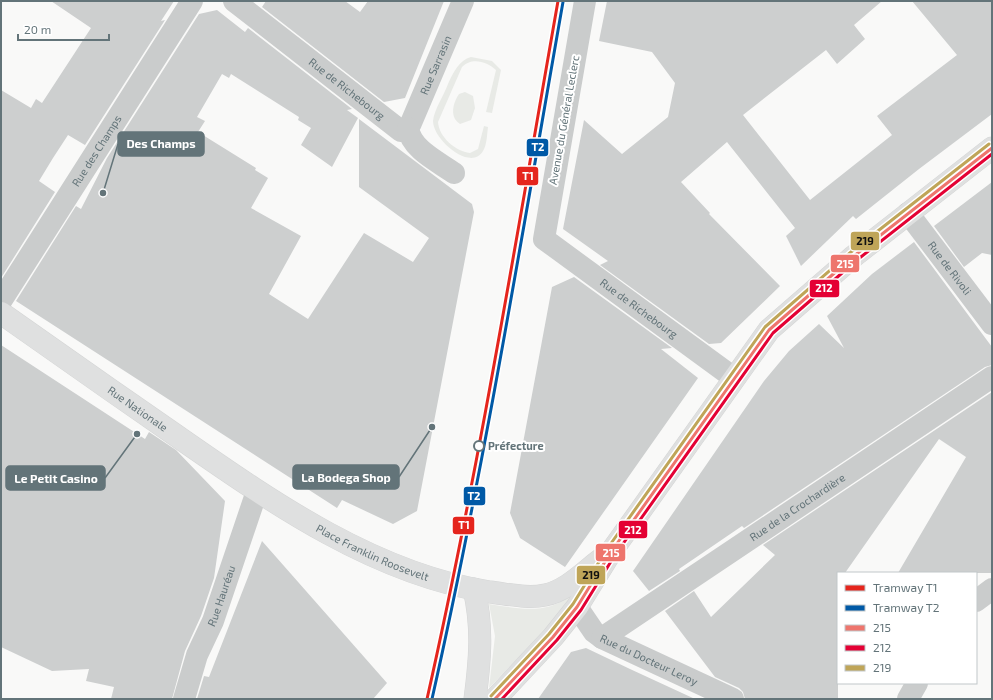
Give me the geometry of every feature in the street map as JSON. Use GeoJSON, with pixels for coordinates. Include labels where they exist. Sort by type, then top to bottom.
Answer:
{"type":"FeatureCollection","features":[{"type":"Feature","properties":{"kind":"street","name":"Rue des Champs"},"geometry":{"type":"LineString","coordinates":[[1,301],[192,1]]}},
{"type":"Feature","properties":{"kind":"street","name":"Rue de Richebourg"},"geometry":{"type":"LineString","coordinates":[[234,1],[397,130],[401,131],[408,128]]}},
{"type":"Feature","properties":{"kind":"street","name":"Rue Sarrasin"},"geometry":{"type":"LineString","coordinates":[[408,128],[463,1]]}},
{"type":"Feature","properties":{"kind":"street","name":"Avenue du Général Leclerc"},"geometry":{"type":"LineString","coordinates":[[544,239],[585,1]]}},
{"type":"Feature","properties":{"kind":"street"},"geometry":{"type":"LineString","coordinates":[[408,128],[409,136],[418,147],[454,173]]}},
{"type":"Feature","properties":{"kind":"street","name":"Place Franklin Roosevelt"},"geometry":{"type":"LineString","coordinates":[[276,503],[311,525],[408,571],[474,589],[512,595],[539,596],[585,580],[611,552],[769,330],[854,256],[992,148]]}},
{"type":"Feature","properties":{"kind":"street","name":"Rue de Rivoli"},"geometry":{"type":"LineString","coordinates":[[908,213],[992,324]]}},
{"type":"Feature","properties":{"kind":"street","name":"Rue de Richebourg"},"geometry":{"type":"LineString","coordinates":[[544,239],[734,378]]}},
{"type":"Feature","properties":{"kind":"street","name":"Rue Nationale"},"geometry":{"type":"LineString","coordinates":[[1,313],[276,503]]}},
{"type":"Feature","properties":{"kind":"street","name":"Rue de la Crochardière"},"geometry":{"type":"LineString","coordinates":[[602,638],[992,377]]}},
{"type":"Feature","properties":{"kind":"street","name":"Rue Hauréau"},"geometry":{"type":"LineString","coordinates":[[184,699],[197,655],[213,621],[257,491]]}},
{"type":"Feature","properties":{"kind":"street"},"geometry":{"type":"LineString","coordinates":[[495,699],[553,637],[577,607],[585,580]]}},
{"type":"Feature","properties":{"kind":"street"},"geometry":{"type":"LineString","coordinates":[[474,589],[479,612],[481,635],[476,699]]}},
{"type":"Feature","properties":{"kind":"street"},"geometry":{"type":"LineString","coordinates":[[977,600],[992,589]]}},
{"type":"Feature","properties":{"kind":"street","name":"Rue du Docteur Leroy"},"geometry":{"type":"LineString","coordinates":[[577,607],[594,632],[602,638],[733,699]]}},
{"type":"Feature","properties":{"kind":"street"},"geometry":{"type":"LineString","coordinates":[[908,699],[917,684]]}},
{"type":"Feature","properties":{"kind":"shaded area"},"geometry":{"type":"Polygon","coordinates":[[[471,57],[492,61],[501,70],[492,113],[486,112],[496,70],[484,62],[474,61],[462,67],[438,122],[441,133],[449,142],[464,152],[470,153],[478,149],[484,126],[488,127],[486,143],[483,151],[477,157],[470,158],[462,156],[454,151],[439,137],[433,121],[437,107],[454,71],[463,61],[471,57]]]}},
{"type":"Feature","properties":{"kind":"shaded area"},"geometry":{"type":"Polygon","coordinates":[[[465,92],[473,96],[475,108],[471,120],[460,124],[454,118],[453,110],[459,94],[465,92]]]}},
{"type":"Feature","properties":{"kind":"shaded area"},"geometry":{"type":"Polygon","coordinates":[[[576,593],[545,630],[489,688],[495,636],[489,604],[536,609],[554,605],[576,593]]]}},
{"type":"Feature","properties":{"kind":"building"},"geometry":{"type":"Polygon","coordinates":[[[51,1],[174,1],[161,21],[165,20],[85,145],[68,135],[53,158],[39,181],[55,192],[1,278],[1,90],[31,108],[36,99],[42,103],[91,28],[51,1]]]}},
{"type":"Feature","properties":{"kind":"building"},"geometry":{"type":"Polygon","coordinates":[[[266,1],[345,1],[360,12],[368,1],[444,1],[405,98],[384,102],[262,7],[266,1]]]}},
{"type":"Feature","properties":{"kind":"building"},"geometry":{"type":"Polygon","coordinates":[[[607,1],[882,1],[854,25],[865,39],[837,64],[826,50],[743,115],[810,200],[892,135],[877,116],[957,55],[912,1],[992,1],[992,114],[856,219],[853,216],[801,266],[786,236],[795,228],[727,142],[681,182],[710,213],[709,214],[780,286],[721,343],[709,344],[600,265],[608,261],[563,229],[584,120],[622,154],[668,117],[675,83],[652,52],[599,41],[607,1]]]}},
{"type":"Feature","properties":{"kind":"building"},"geometry":{"type":"Polygon","coordinates":[[[217,10],[245,32],[248,28],[352,109],[347,110],[358,118],[332,167],[301,145],[311,128],[298,120],[299,117],[231,74],[229,78],[222,74],[197,117],[205,121],[198,132],[256,168],[255,170],[268,178],[251,208],[301,236],[269,294],[308,319],[364,233],[413,262],[429,238],[359,187],[359,119],[472,204],[474,212],[417,511],[393,524],[342,500],[337,508],[16,301],[76,206],[81,209],[107,158],[199,14],[217,10]]]}},
{"type":"Feature","properties":{"kind":"building"},"geometry":{"type":"Polygon","coordinates":[[[992,182],[992,255],[982,253],[964,267],[934,226],[992,182]]]}},
{"type":"Feature","properties":{"kind":"building"},"geometry":{"type":"Polygon","coordinates":[[[914,242],[992,347],[992,365],[985,367],[744,528],[742,526],[679,569],[680,571],[649,591],[633,571],[764,381],[789,351],[819,324],[844,348],[827,316],[872,274],[914,242]]]}},
{"type":"Feature","properties":{"kind":"building"},"geometry":{"type":"Polygon","coordinates":[[[574,277],[672,348],[661,349],[698,378],[565,567],[520,538],[510,513],[552,287],[574,277]]]}},
{"type":"Feature","properties":{"kind":"building"},"geometry":{"type":"Polygon","coordinates":[[[1,345],[145,439],[149,432],[176,450],[225,501],[214,578],[201,616],[185,651],[172,699],[111,699],[114,687],[86,681],[89,669],[52,671],[1,647],[1,345]]]}},
{"type":"Feature","properties":{"kind":"building"},"geometry":{"type":"Polygon","coordinates":[[[992,392],[992,573],[899,572],[966,457],[939,439],[846,572],[837,572],[838,699],[745,699],[743,692],[739,688],[715,677],[665,611],[694,591],[711,617],[775,555],[763,545],[992,392]]]}},
{"type":"Feature","properties":{"kind":"building"},"geometry":{"type":"Polygon","coordinates":[[[262,541],[387,683],[373,699],[197,699],[204,676],[209,677],[262,541]]]}},
{"type":"Feature","properties":{"kind":"building"},"geometry":{"type":"Polygon","coordinates":[[[586,648],[695,699],[538,699],[571,652],[586,648]]]}},
{"type":"Feature","properties":{"kind":"tram line","name":"T1"},"geometry":{"type":"LineString","coordinates":[[427,699],[464,525],[558,1]]}},
{"type":"Feature","properties":{"kind":"tram line","name":"T2"},"geometry":{"type":"LineString","coordinates":[[432,699],[469,525],[563,2]]}},
{"type":"Feature","properties":{"kind":"transit line","name":"219"},"geometry":{"type":"LineString","coordinates":[[491,696],[549,634],[573,604],[607,549],[765,327],[851,252],[989,144]]}},
{"type":"Feature","properties":{"kind":"transit line","name":"215"},"geometry":{"type":"LineString","coordinates":[[495,699],[553,637],[577,607],[611,552],[769,330],[854,256],[992,148]]}},
{"type":"Feature","properties":{"kind":"transit line","name":"212"},"geometry":{"type":"LineString","coordinates":[[502,699],[557,640],[581,610],[615,555],[773,333],[857,260],[992,154]]}},
{"type":"Feature","properties":{"kind":"place","name":"Des Champs"},"geometry":{"type":"Point","coordinates":[103,193]}},
{"type":"Feature","properties":{"kind":"place","name":"La Bodega Shop"},"geometry":{"type":"Point","coordinates":[432,427]}},
{"type":"Feature","properties":{"kind":"place","name":"Le Petit Casino"},"geometry":{"type":"Point","coordinates":[137,434]}},
{"type":"Feature","properties":{"kind":"place","name":"Préfecture"},"geometry":{"type":"Point","coordinates":[479,446]}}]}
